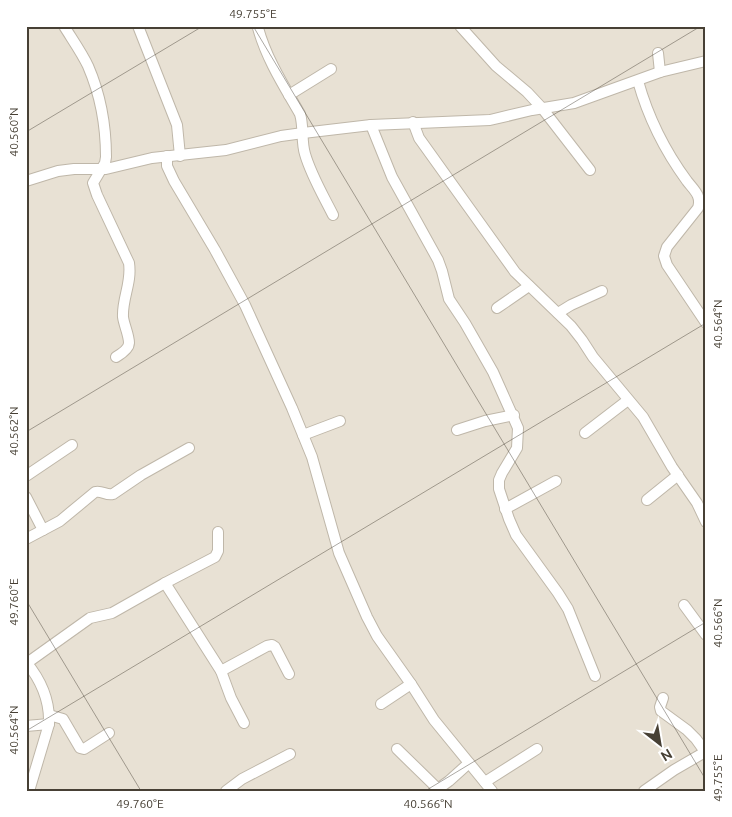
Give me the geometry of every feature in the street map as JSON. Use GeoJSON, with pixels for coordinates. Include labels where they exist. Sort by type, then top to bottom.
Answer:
{"type":"FeatureCollection","features":[{"type":"Feature","properties":{"kind":"street"},"geometry":{"type":"LineString","coordinates":[[64,26],[87,65],[98,94],[106,133],[106,157],[93,183],[125,251],[131,275],[123,308],[123,318],[129,343],[128,348],[116,357]]}},
{"type":"Feature","properties":{"kind":"street"},"geometry":{"type":"LineString","coordinates":[[138,26],[177,125],[180,156]]}},
{"type":"Feature","properties":{"kind":"street"},"geometry":{"type":"LineString","coordinates":[[460,26],[496,66],[527,92],[542,108],[590,170]]}},
{"type":"Feature","properties":{"kind":"street"},"geometry":{"type":"LineString","coordinates":[[258,28],[267,54],[300,114],[303,133],[302,146],[305,156],[333,215]]}},
{"type":"Feature","properties":{"kind":"street"},"geometry":{"type":"LineString","coordinates":[[658,53],[660,72]]}},
{"type":"Feature","properties":{"kind":"street"},"geometry":{"type":"LineString","coordinates":[[26,180],[66,170],[113,168],[136,160],[226,150],[281,136],[371,124],[480,121],[574,103],[660,72],[706,61]]}},
{"type":"Feature","properties":{"kind":"street"},"geometry":{"type":"LineString","coordinates":[[289,95],[331,69]]}},
{"type":"Feature","properties":{"kind":"street"},"geometry":{"type":"LineString","coordinates":[[638,81],[645,105],[675,163],[703,198],[698,208],[667,247],[664,256],[667,265],[706,323]]}},
{"type":"Feature","properties":{"kind":"street"},"geometry":{"type":"LineString","coordinates":[[413,122],[419,138],[515,272],[558,313],[582,340],[593,357],[648,425],[672,467],[697,502],[706,522]]}},
{"type":"Feature","properties":{"kind":"street"},"geometry":{"type":"LineString","coordinates":[[371,124],[392,177],[438,260],[449,298],[493,372],[514,415],[518,428],[517,448],[502,472],[498,489],[516,535],[568,610],[595,676]]}},
{"type":"Feature","properties":{"kind":"street"},"geometry":{"type":"LineString","coordinates":[[166,156],[167,166],[174,181],[245,305],[303,435],[312,457],[339,553],[377,636],[434,720],[489,787],[537,749]]}},
{"type":"Feature","properties":{"kind":"street"},"geometry":{"type":"LineString","coordinates":[[497,308],[529,286]]}},
{"type":"Feature","properties":{"kind":"street"},"geometry":{"type":"LineString","coordinates":[[558,313],[602,291]]}},
{"type":"Feature","properties":{"kind":"street"},"geometry":{"type":"LineString","coordinates":[[585,433],[628,400]]}},
{"type":"Feature","properties":{"kind":"street"},"geometry":{"type":"LineString","coordinates":[[456,430],[514,415]]}},
{"type":"Feature","properties":{"kind":"street"},"geometry":{"type":"LineString","coordinates":[[303,435],[340,421]]}},
{"type":"Feature","properties":{"kind":"street"},"geometry":{"type":"LineString","coordinates":[[26,476],[72,445]]}},
{"type":"Feature","properties":{"kind":"street"},"geometry":{"type":"LineString","coordinates":[[26,539],[60,521],[95,492],[113,494],[141,475],[189,448]]}},
{"type":"Feature","properties":{"kind":"street"},"geometry":{"type":"LineString","coordinates":[[648,500],[678,475]]}},
{"type":"Feature","properties":{"kind":"street"},"geometry":{"type":"LineString","coordinates":[[505,509],[556,481]]}},
{"type":"Feature","properties":{"kind":"street"},"geometry":{"type":"LineString","coordinates":[[26,497],[43,530]]}},
{"type":"Feature","properties":{"kind":"street"},"geometry":{"type":"LineString","coordinates":[[29,791],[49,719],[44,692],[27,663],[90,618],[112,613],[215,557],[218,551],[218,532]]}},
{"type":"Feature","properties":{"kind":"street"},"geometry":{"type":"LineString","coordinates":[[165,583],[221,671],[231,698],[244,723]]}},
{"type":"Feature","properties":{"kind":"street"},"geometry":{"type":"LineString","coordinates":[[684,605],[706,635]]}},
{"type":"Feature","properties":{"kind":"street"},"geometry":{"type":"LineString","coordinates":[[221,671],[272,645],[275,647],[289,674]]}},
{"type":"Feature","properties":{"kind":"street"},"geometry":{"type":"LineString","coordinates":[[381,704],[411,684]]}},
{"type":"Feature","properties":{"kind":"street"},"geometry":{"type":"LineString","coordinates":[[644,791],[685,762],[705,752],[687,730],[661,711],[663,698]]}},
{"type":"Feature","properties":{"kind":"street"},"geometry":{"type":"LineString","coordinates":[[26,726],[49,719],[62,719],[80,748],[84,750],[110,734]]}},
{"type":"Feature","properties":{"kind":"street"},"geometry":{"type":"LineString","coordinates":[[397,749],[436,790],[469,763]]}},
{"type":"Feature","properties":{"kind":"street"},"geometry":{"type":"LineString","coordinates":[[226,791],[242,780],[290,754]]}},
{"type":"Feature","properties":{"kind":"shaded area"},"geometry":{"type":"Polygon","coordinates":[[[26,26],[706,26],[706,791],[26,791],[26,26]]]}}]}
